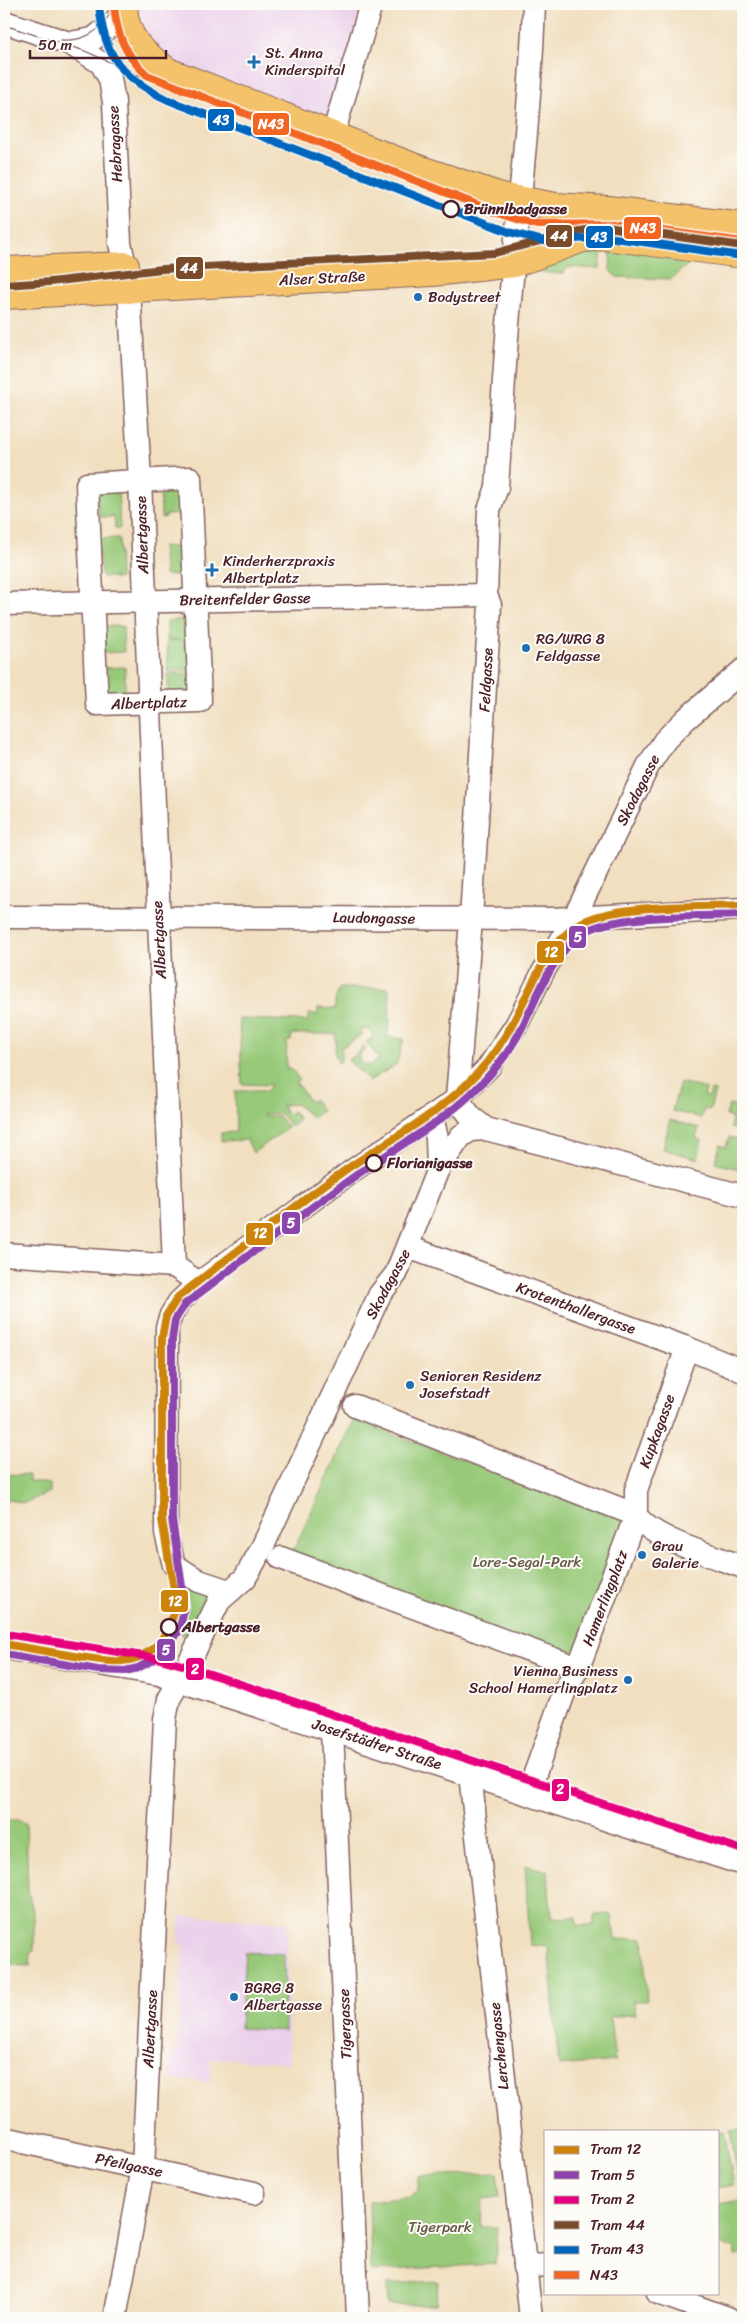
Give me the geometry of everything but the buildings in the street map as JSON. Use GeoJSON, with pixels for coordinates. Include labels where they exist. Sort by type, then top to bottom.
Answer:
{"type":"FeatureCollection","features":[{"type":"Feature","properties":{"kind":"main road"},"geometry":{"type":"LineString","coordinates":[[123,7],[134,45],[168,72],[418,169],[521,202],[556,207],[608,210],[743,227]]}},
{"type":"Feature","properties":{"kind":"main road","name":"Alser Straße"},"geometry":{"type":"LineString","coordinates":[[4,271],[127,278],[433,272],[514,263],[582,238],[606,236],[743,254]]}},
{"type":"Feature","properties":{"kind":"main road","name":"Alser Straße"},"geometry":{"type":"LineString","coordinates":[[4,295],[127,278]]}},
{"type":"Feature","properties":{"kind":"street"},"geometry":{"type":"LineString","coordinates":[[333,135],[371,4]]}},
{"type":"Feature","properties":{"kind":"street"},"geometry":{"type":"LineString","coordinates":[[514,263],[532,75],[534,4]]}},
{"type":"Feature","properties":{"kind":"street"},"geometry":{"type":"LineString","coordinates":[[4,22],[69,43],[93,39],[114,22],[123,7]]}},
{"type":"Feature","properties":{"kind":"street","name":"Hebragasse"},"geometry":{"type":"LineString","coordinates":[[69,43],[101,63],[110,79],[114,102],[120,243],[127,278]]}},
{"type":"Feature","properties":{"kind":"street","name":"Feldgasse"},"geometry":{"type":"LineString","coordinates":[[457,1099],[471,919],[490,605],[486,594],[489,510],[497,487],[514,263]]}},
{"type":"Feature","properties":{"kind":"street","name":"Albertgasse"},"geometry":{"type":"LineString","coordinates":[[127,278],[140,480],[148,703],[174,1266]]}},
{"type":"Feature","properties":{"kind":"street","name":"Albertplatz"},"geometry":{"type":"LineString","coordinates":[[190,478],[196,600],[200,701],[97,704],[87,484],[190,478]]}},
{"type":"Feature","properties":{"kind":"street","name":"Breitenfelder Gasse"},"geometry":{"type":"LineString","coordinates":[[4,604],[486,594]]}},
{"type":"Feature","properties":{"kind":"street","name":"Skodagasse"},"geometry":{"type":"LineString","coordinates":[[457,1099],[488,1068],[504,1045],[574,918],[648,766],[665,740],[686,718],[743,670]]}},
{"type":"Feature","properties":{"kind":"street"},"geometry":{"type":"LineString","coordinates":[[592,881],[612,915]]}},
{"type":"Feature","properties":{"kind":"street","name":"Laudongasse"},"geometry":{"type":"LineString","coordinates":[[4,917],[574,918],[743,909]]}},
{"type":"Feature","properties":{"kind":"street"},"geometry":{"type":"LineString","coordinates":[[528,1793],[565,1690],[578,1668],[271,1554],[224,1596],[174,1565],[169,1549],[166,1514],[167,1332],[171,1315],[179,1302],[199,1283],[352,1171],[457,1099],[472,1118],[486,1129],[743,1196]]}},
{"type":"Feature","properties":{"kind":"street","name":"Skodagasse"},"geometry":{"type":"LineString","coordinates":[[432,1116],[438,1169]]}},
{"type":"Feature","properties":{"kind":"street","name":"Skodagasse"},"geometry":{"type":"LineString","coordinates":[[271,1554],[333,1398],[380,1294],[396,1274],[438,1169],[461,1136],[471,1130],[486,1129]]}},
{"type":"Feature","properties":{"kind":"street","name":"Krotenthallergasse"},"geometry":{"type":"LineString","coordinates":[[408,1247],[687,1348],[743,1371]]}},
{"type":"Feature","properties":{"kind":"street"},"geometry":{"type":"LineString","coordinates":[[4,1254],[174,1266],[199,1283]]}},
{"type":"Feature","properties":{"kind":"street","name":"Kupkagasse"},"geometry":{"type":"LineString","coordinates":[[636,1515],[636,1490],[687,1348]]}},
{"type":"Feature","properties":{"kind":"street"},"geometry":{"type":"LineString","coordinates":[[355,1406],[636,1515],[642,1523],[656,1534],[743,1567]]}},
{"type":"Feature","properties":{"kind":"street","name":"Hamerlingplatz"},"geometry":{"type":"LineString","coordinates":[[578,1668],[636,1515]]}},
{"type":"Feature","properties":{"kind":"street","name":"Albertgasse"},"geometry":{"type":"LineString","coordinates":[[115,2318],[143,2168],[166,1719],[169,1699],[181,1680],[224,1596]]}},
{"type":"Feature","properties":{"kind":"street","name":"Josefstädter Straße"},"geometry":{"type":"LineString","coordinates":[[4,1648],[141,1670],[181,1680],[743,1864]]}},
{"type":"Feature","properties":{"kind":"street","name":"Tigergasse"},"geometry":{"type":"LineString","coordinates":[[332,1730],[358,2318]]}},
{"type":"Feature","properties":{"kind":"street","name":"Lerchengasse"},"geometry":{"type":"LineString","coordinates":[[470,1774],[531,2318]]}},
{"type":"Feature","properties":{"kind":"street","name":"Pfeilgasse"},"geometry":{"type":"LineString","coordinates":[[4,2138],[254,2193]]}},
{"type":"Feature","properties":{"kind":"street"},"geometry":{"type":"LineString","coordinates":[[524,2267],[544,2264]]}},
{"type":"Feature","properties":{"kind":"street"},"geometry":{"type":"LineString","coordinates":[[661,2294],[728,2318]]}},
{"type":"Feature","properties":{"kind":"shaded area","name":"St. Anna Kinderspital"},"geometry":{"type":"Polygon","coordinates":[[[131,4],[363,4],[331,118],[322,124],[151,55],[131,4]]]}},
{"type":"Feature","properties":{"kind":"shaded area","name":"BGRG 8 Albertgasse"},"geometry":{"type":"Polygon","coordinates":[[[180,1916],[287,1922],[289,2063],[211,2058],[210,2082],[170,2079],[171,2053],[177,2053],[183,1943],[178,1943],[180,1916]]]}},
{"type":"Feature","properties":{"kind":"green space"},"geometry":{"type":"Polygon","coordinates":[[[602,245],[600,269],[569,267],[562,274],[524,271],[602,245]]]}},
{"type":"Feature","properties":{"kind":"green space"},"geometry":{"type":"Polygon","coordinates":[[[611,245],[693,260],[671,279],[616,277],[610,270],[611,245]]]}},
{"type":"Feature","properties":{"kind":"green space"},"geometry":{"type":"Polygon","coordinates":[[[160,487],[181,487],[184,517],[180,517],[180,514],[166,515],[166,517],[161,518],[160,487]]]}},
{"type":"Feature","properties":{"kind":"green space"},"geometry":{"type":"Polygon","coordinates":[[[94,490],[118,490],[120,528],[115,528],[114,517],[100,517],[94,490]]]}},
{"type":"Feature","properties":{"kind":"green space"},"geometry":{"type":"Polygon","coordinates":[[[119,538],[120,578],[102,577],[96,539],[119,538]]]}},
{"type":"Feature","properties":{"kind":"green space"},"geometry":{"type":"Polygon","coordinates":[[[162,546],[182,548],[186,576],[165,575],[162,546]]]}},
{"type":"Feature","properties":{"kind":"green space"},"geometry":{"type":"Polygon","coordinates":[[[189,619],[190,670],[168,672],[167,641],[179,640],[167,640],[167,621],[189,619]]]}},
{"type":"Feature","properties":{"kind":"green space"},"geometry":{"type":"Polygon","coordinates":[[[101,626],[123,626],[124,652],[102,653],[101,626]]]}},
{"type":"Feature","properties":{"kind":"green space"},"geometry":{"type":"Polygon","coordinates":[[[125,667],[125,694],[104,695],[103,668],[125,667]]]}},
{"type":"Feature","properties":{"kind":"green space"},"geometry":{"type":"Polygon","coordinates":[[[190,673],[191,692],[168,693],[168,674],[190,673]]]}},
{"type":"Feature","properties":{"kind":"green space"},"geometry":{"type":"Polygon","coordinates":[[[340,988],[389,988],[390,1022],[387,1037],[404,1039],[396,1065],[369,1081],[348,1060],[362,1049],[362,1045],[366,1049],[360,1054],[360,1061],[364,1065],[369,1066],[379,1059],[366,1042],[373,1037],[368,1029],[361,1030],[361,1035],[341,1048],[341,1061],[338,1063],[335,1054],[336,1034],[292,1034],[291,1041],[287,1041],[286,1068],[291,1068],[299,1079],[296,1082],[310,1102],[314,1100],[322,1111],[313,1118],[296,1104],[281,1105],[288,1115],[293,1111],[299,1120],[291,1127],[280,1113],[264,1114],[263,1116],[278,1116],[288,1128],[253,1153],[247,1140],[221,1141],[221,1133],[236,1132],[235,1091],[267,1091],[271,1085],[242,1084],[239,1019],[307,1021],[309,1014],[318,1014],[318,1008],[335,1009],[335,1000],[340,988]]]}},
{"type":"Feature","properties":{"kind":"green space"},"geometry":{"type":"Polygon","coordinates":[[[680,1082],[706,1089],[704,1096],[709,1097],[711,1090],[715,1091],[710,1110],[704,1109],[701,1118],[672,1111],[680,1082]]]}},
{"type":"Feature","properties":{"kind":"green space"},"geometry":{"type":"Polygon","coordinates":[[[729,1105],[743,1108],[743,1131],[730,1128],[732,1118],[726,1116],[729,1105]]]}},
{"type":"Feature","properties":{"kind":"green space"},"geometry":{"type":"Polygon","coordinates":[[[670,1120],[699,1128],[696,1138],[702,1140],[698,1159],[663,1149],[670,1120]]]}},
{"type":"Feature","properties":{"kind":"green space"},"geometry":{"type":"Polygon","coordinates":[[[729,1137],[743,1140],[743,1170],[715,1163],[720,1145],[726,1147],[729,1137]]]}},
{"type":"Feature","properties":{"kind":"green space","name":"Lore-Segal-Park"},"geometry":{"type":"Polygon","coordinates":[[[354,1420],[619,1517],[624,1529],[576,1660],[292,1553],[354,1420]]]}},
{"type":"Feature","properties":{"kind":"green space"},"geometry":{"type":"Polygon","coordinates":[[[4,1474],[29,1475],[29,1481],[50,1484],[50,1492],[24,1503],[4,1499],[4,1474]]]}},
{"type":"Feature","properties":{"kind":"green space"},"geometry":{"type":"Polygon","coordinates":[[[185,1581],[207,1598],[189,1637],[181,1634],[188,1610],[185,1581]]]}},
{"type":"Feature","properties":{"kind":"green space"},"geometry":{"type":"Polygon","coordinates":[[[4,1820],[21,1820],[26,1823],[28,1890],[34,1915],[34,1951],[31,1952],[30,1966],[4,1965],[4,1820]]]}},
{"type":"Feature","properties":{"kind":"green space"},"geometry":{"type":"Polygon","coordinates":[[[525,1865],[548,1871],[551,1918],[576,1917],[577,1925],[594,1925],[594,1915],[612,1914],[615,1940],[643,1938],[647,2001],[633,2001],[636,2014],[610,2017],[615,2061],[559,2066],[548,1947],[530,1945],[525,1865]]]}},
{"type":"Feature","properties":{"kind":"green space"},"geometry":{"type":"Polygon","coordinates":[[[245,1952],[284,1954],[285,2031],[240,2028],[245,1952]]]}},
{"type":"Feature","properties":{"kind":"green space"},"geometry":{"type":"Polygon","coordinates":[[[743,2129],[743,2183],[739,2184],[730,2131],[743,2129]]]}},
{"type":"Feature","properties":{"kind":"green space"},"geometry":{"type":"Polygon","coordinates":[[[724,2132],[734,2185],[720,2188],[720,2133],[724,2132]]]}},
{"type":"Feature","properties":{"kind":"green space","name":"Tigerpark"},"geometry":{"type":"Polygon","coordinates":[[[497,2173],[500,2197],[482,2199],[481,2227],[497,2227],[495,2264],[371,2271],[369,2201],[411,2197],[418,2191],[418,2176],[497,2173]]]}},
{"type":"Feature","properties":{"kind":"green space"},"geometry":{"type":"Polygon","coordinates":[[[743,2200],[743,2255],[736,2256],[735,2249],[720,2245],[720,2204],[743,2200]]]}},
{"type":"Feature","properties":{"kind":"green space"},"geometry":{"type":"Polygon","coordinates":[[[438,2281],[436,2305],[388,2305],[387,2284],[438,2281]]]}},
{"type":"Feature","properties":{"kind":"tram line"},"geometry":{"type":"LineString","coordinates":[[61,40],[79,39],[94,32],[106,20],[114,4]]}},
{"type":"Feature","properties":{"kind":"tram line","name":"43"},"geometry":{"type":"LineString","coordinates":[[99,5],[105,39],[118,64],[139,83],[168,100],[509,232],[544,241],[607,237],[742,256]]}},
{"type":"Feature","properties":{"kind":"tram line"},"geometry":{"type":"LineString","coordinates":[[4,25],[85,51],[156,83]]}},
{"type":"Feature","properties":{"kind":"tram line","name":"44"},"geometry":{"type":"LineString","coordinates":[[4,285],[50,282],[162,269],[495,253],[578,231],[607,227],[743,246]]}},
{"type":"Feature","properties":{"kind":"tram line","name":"12"},"geometry":{"type":"LineString","coordinates":[[4,1644],[96,1659],[122,1661],[134,1659],[145,1654],[162,1639],[168,1629],[172,1619],[175,1596],[162,1520],[162,1338],[166,1316],[178,1297],[323,1186],[437,1110],[465,1086],[482,1068],[503,1040],[536,976],[553,949],[576,926],[610,913],[632,910],[680,906],[743,905]]}},
{"type":"Feature","properties":{"kind":"tram line","name":"5"},"geometry":{"type":"LineString","coordinates":[[4,1654],[98,1670],[125,1671],[138,1668],[158,1657],[167,1649],[179,1631],[185,1607],[172,1519],[172,1339],[175,1320],[185,1304],[327,1196],[443,1117],[472,1093],[496,1067],[512,1045],[544,981],[561,954],[583,933],[615,922],[637,919],[743,915]]}},
{"type":"Feature","properties":{"kind":"tram line","name":"2"},"geometry":{"type":"LineString","coordinates":[[6,1634],[156,1658],[186,1666],[743,1850]]}},
{"type":"Feature","properties":{"kind":"transit line","name":"N43"},"geometry":{"type":"LineString","coordinates":[[114,4],[117,25],[127,52],[147,75],[498,213],[537,225],[612,224],[743,242]]}},
{"type":"Feature","properties":{"kind":"place","name":"St. Anna Kinderspital"},"geometry":{"type":"Point","coordinates":[254,62]}},
{"type":"Feature","properties":{"kind":"place","name":"Brünnlbadgasse"},"geometry":{"type":"Point","coordinates":[451,209]}},
{"type":"Feature","properties":{"kind":"place","name":"Bodystreet"},"geometry":{"type":"Point","coordinates":[418,297]}},
{"type":"Feature","properties":{"kind":"place","name":"Kinderherzpraxis Albertplatz"},"geometry":{"type":"Point","coordinates":[212,570]}},
{"type":"Feature","properties":{"kind":"place","name":"RG/WRG 8 Feldgasse"},"geometry":{"type":"Point","coordinates":[526,648]}},
{"type":"Feature","properties":{"kind":"place","name":"Florianigasse"},"geometry":{"type":"Point","coordinates":[374,1163]}},
{"type":"Feature","properties":{"kind":"place","name":"Senioren Residenz Josefstadt"},"geometry":{"type":"Point","coordinates":[410,1385]}},
{"type":"Feature","properties":{"kind":"place","name":"Grau Galerie"},"geometry":{"type":"Point","coordinates":[642,1555]}},
{"type":"Feature","properties":{"kind":"place","name":"Albertgasse"},"geometry":{"type":"Point","coordinates":[169,1627]}},
{"type":"Feature","properties":{"kind":"place","name":"Vienna Business School Hamerlingplatz"},"geometry":{"type":"Point","coordinates":[628,1680]}},
{"type":"Feature","properties":{"kind":"place","name":"BGRG 8 Albertgasse"},"geometry":{"type":"Point","coordinates":[234,1997]}}]}
